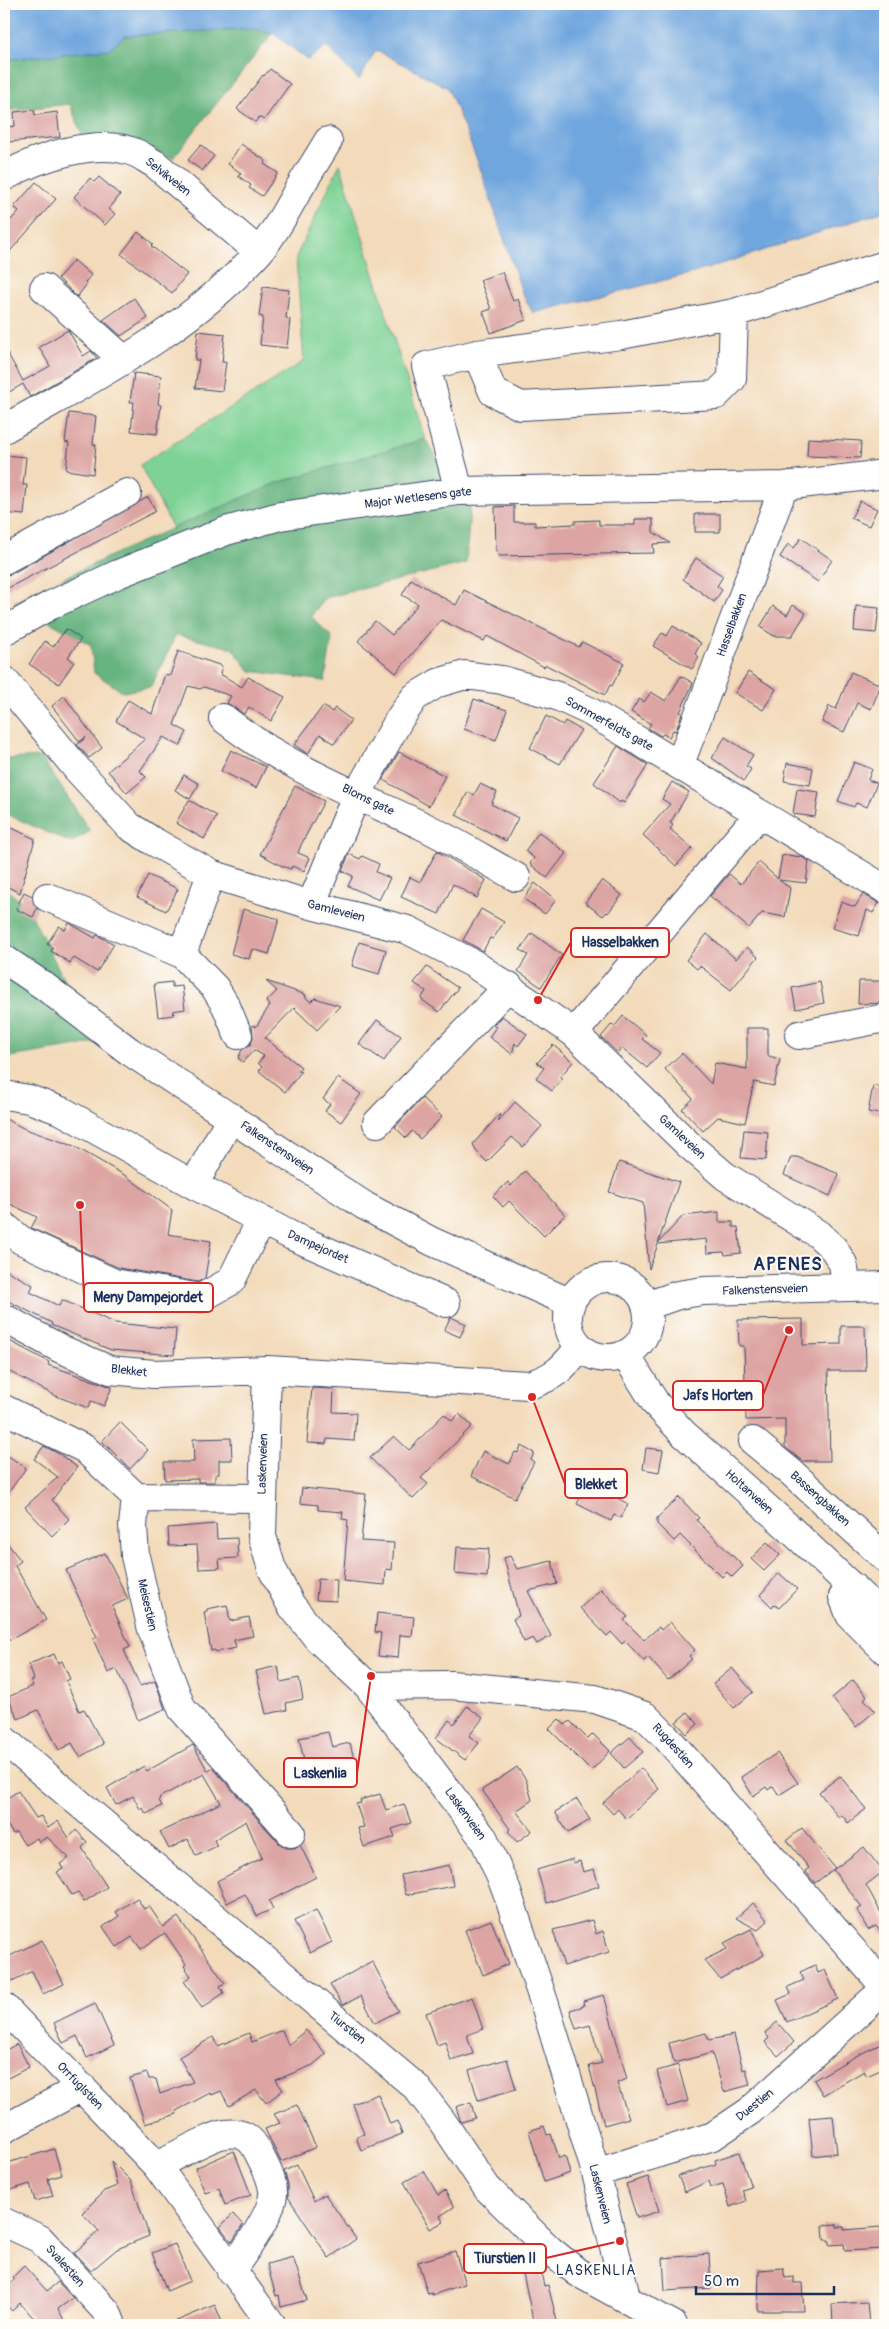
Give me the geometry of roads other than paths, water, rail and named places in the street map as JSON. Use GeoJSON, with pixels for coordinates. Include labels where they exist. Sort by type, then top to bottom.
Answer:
{"type":"FeatureCollection","features":[{"type":"Feature","properties":{"kind":"street"},"geometry":{"type":"LineString","coordinates":[[4,429],[124,360],[174,327],[222,290],[259,252],[281,224],[292,200],[328,141]]}},
{"type":"Feature","properties":{"kind":"street","name":"Selvikveien"},"geometry":{"type":"LineString","coordinates":[[4,177],[46,156],[89,148],[130,151],[154,164],[259,252]]}},
{"type":"Feature","properties":{"kind":"street"},"geometry":{"type":"LineString","coordinates":[[459,491],[426,366],[477,354],[621,335],[734,312],[885,265]]}},
{"type":"Feature","properties":{"kind":"street"},"geometry":{"type":"LineString","coordinates":[[44,288],[124,360]]}},
{"type":"Feature","properties":{"kind":"street"},"geometry":{"type":"LineString","coordinates":[[477,354],[493,392],[521,406],[716,395],[732,379],[734,312]]}},
{"type":"Feature","properties":{"kind":"street","name":"Major Wetlesens gate"},"geometry":{"type":"LineString","coordinates":[[4,631],[51,605],[118,574],[226,531],[280,516],[459,491],[784,486],[885,474]]}},
{"type":"Feature","properties":{"kind":"street","name":"Hasselbakken"},"geometry":{"type":"LineString","coordinates":[[680,764],[784,486]]}},
{"type":"Feature","properties":{"kind":"street"},"geometry":{"type":"LineString","coordinates":[[4,560],[127,493]]}},
{"type":"Feature","properties":{"kind":"street","name":"Sommerfeldts gate"},"geometry":{"type":"LineString","coordinates":[[311,905],[356,796],[400,718],[415,697],[438,683],[465,675],[502,680],[557,696],[589,711],[885,889]]}},
{"type":"Feature","properties":{"kind":"street","name":"Gamleveien"},"geometry":{"type":"LineString","coordinates":[[4,680],[76,769],[129,826],[151,840],[211,874],[311,905],[408,930],[474,964],[509,986],[574,1033],[689,1145],[725,1176],[818,1234],[834,1249],[843,1264],[847,1287]]}},
{"type":"Feature","properties":{"kind":"street","name":"Bloms gate"},"geometry":{"type":"LineString","coordinates":[[223,718],[247,737],[356,796],[425,827],[516,877]]}},
{"type":"Feature","properties":{"kind":"street"},"geometry":{"type":"LineString","coordinates":[[574,1033],[760,814]]}},
{"type":"Feature","properties":{"kind":"street"},"geometry":{"type":"LineString","coordinates":[[182,954],[211,874]]}},
{"type":"Feature","properties":{"kind":"street"},"geometry":{"type":"LineString","coordinates":[[47,897],[182,954],[215,988],[226,1006],[238,1035]]}},
{"type":"Feature","properties":{"kind":"street","name":"Falkenstensveien"},"geometry":{"type":"LineString","coordinates":[[4,959],[44,986],[129,1051],[350,1196],[396,1224],[571,1303]]}},
{"type":"Feature","properties":{"kind":"street"},"geometry":{"type":"LineString","coordinates":[[377,1123],[509,986]]}},
{"type":"Feature","properties":{"kind":"street"},"geometry":{"type":"LineString","coordinates":[[799,1035],[885,1018]]}},
{"type":"Feature","properties":{"kind":"street","name":"Dampejordet"},"geometry":{"type":"LineString","coordinates":[[4,1095],[29,1099],[64,1112],[194,1185],[292,1236],[446,1303]]}},
{"type":"Feature","properties":{"kind":"street"},"geometry":{"type":"LineString","coordinates":[[194,1185],[231,1117]]}},
{"type":"Feature","properties":{"kind":"street"},"geometry":{"type":"LineString","coordinates":[[4,1226],[21,1240],[114,1284],[201,1298],[231,1281],[261,1220]]}},
{"type":"Feature","properties":{"kind":"street"},"geometry":{"type":"LineString","coordinates":[[610,1278],[622,1280],[641,1295],[646,1306],[648,1318],[646,1329],[638,1344],[625,1354],[609,1358],[594,1355],[580,1347],[573,1337],[569,1326],[568,1315],[571,1303],[586,1284],[597,1279],[610,1278]]}},
{"type":"Feature","properties":{"kind":"street","name":"Falkenstensveien"},"geometry":{"type":"LineString","coordinates":[[646,1306],[678,1295],[703,1291],[885,1286]]}},
{"type":"Feature","properties":{"kind":"street","name":"Blekket"},"geometry":{"type":"LineString","coordinates":[[4,1318],[61,1349],[110,1370],[154,1374],[267,1370],[529,1385],[546,1380],[561,1370],[580,1347]]}},
{"type":"Feature","properties":{"kind":"street","name":"Holtanveien"},"geometry":{"type":"LineString","coordinates":[[625,1354],[656,1404],[684,1434],[885,1618]]}},
{"type":"Feature","properties":{"kind":"street","name":"Laskenveien"},"geometry":{"type":"LineString","coordinates":[[267,1370],[262,1536],[272,1569],[291,1605],[318,1639],[368,1686],[484,1838],[512,1907],[545,2005],[596,2173],[627,2300]]}},
{"type":"Feature","properties":{"kind":"street"},"geometry":{"type":"LineString","coordinates":[[4,1409],[85,1449],[136,1497],[262,1498]]}},
{"type":"Feature","properties":{"kind":"street","name":"Bassengbakken"},"geometry":{"type":"LineString","coordinates":[[753,1441],[792,1473],[885,1558]]}},
{"type":"Feature","properties":{"kind":"street","name":"Meisestien"},"geometry":{"type":"LineString","coordinates":[[136,1497],[133,1526],[135,1556],[152,1630],[182,1709],[290,1833]]}},
{"type":"Feature","properties":{"kind":"street"},"geometry":{"type":"LineString","coordinates":[[852,1586],[843,1597],[850,1615],[885,1650]]}},
{"type":"Feature","properties":{"kind":"street","name":"Rugdestien"},"geometry":{"type":"LineString","coordinates":[[368,1686],[451,1685],[595,1699],[645,1716],[667,1738],[885,1988]]}},
{"type":"Feature","properties":{"kind":"street","name":"Tiurstien"},"geometry":{"type":"LineString","coordinates":[[4,1740],[237,1938],[410,2081],[442,2121],[487,2188],[550,2250],[577,2272],[673,2325]]}},
{"type":"Feature","properties":{"kind":"street","name":"Duestien"},"geometry":{"type":"LineString","coordinates":[[596,2173],[713,2136],[750,2111],[885,1988]]}},
{"type":"Feature","properties":{"kind":"street","name":"Orrfuglstien"},"geometry":{"type":"LineString","coordinates":[[4,2007],[156,2166],[272,2325]]}},
{"type":"Feature","properties":{"kind":"street"},"geometry":{"type":"LineString","coordinates":[[4,2128],[82,2087]]}},
{"type":"Feature","properties":{"kind":"street"},"geometry":{"type":"LineString","coordinates":[[156,2166],[223,2134],[239,2133],[252,2140],[270,2177],[274,2192],[269,2208],[252,2242],[231,2271]]}},
{"type":"Feature","properties":{"kind":"street","name":"Svalestien"},"geometry":{"type":"LineString","coordinates":[[4,2222],[40,2239],[107,2312],[112,2325]]}},
{"type":"Feature","properties":{"kind":"water"},"geometry":{"type":"Polygon","coordinates":[[[4,4],[885,4],[885,211],[697,272],[533,313],[523,295],[478,162],[448,88],[376,50],[359,80],[326,46],[308,60],[273,33],[252,28],[125,36],[109,49],[4,60],[4,4]]]}},
{"type":"Feature","properties":{"kind":"place","name":"Hasselbakken"},"geometry":{"type":"Point","coordinates":[538,1000]}},
{"type":"Feature","properties":{"kind":"place","name":"Meny Dampejordet"},"geometry":{"type":"Point","coordinates":[80,1205]}},
{"type":"Feature","properties":{"kind":"place","name":"Jafs Horten"},"geometry":{"type":"Point","coordinates":[789,1330]}},
{"type":"Feature","properties":{"kind":"place","name":"Blekket"},"geometry":{"type":"Point","coordinates":[532,1397]}},
{"type":"Feature","properties":{"kind":"place","name":"Laskenlia"},"geometry":{"type":"Point","coordinates":[371,1676]}},
{"type":"Feature","properties":{"kind":"place","name":"Tiurstien II"},"geometry":{"type":"Point","coordinates":[620,2241]}},
{"type":"Feature","properties":{"kind":"district","name":"APENES"},"geometry":{"type":"Point","coordinates":[788,1264]}},
{"type":"Feature","properties":{"kind":"district","name":"LASKENLIA"},"geometry":{"type":"Point","coordinates":[596,2270]}}]}
